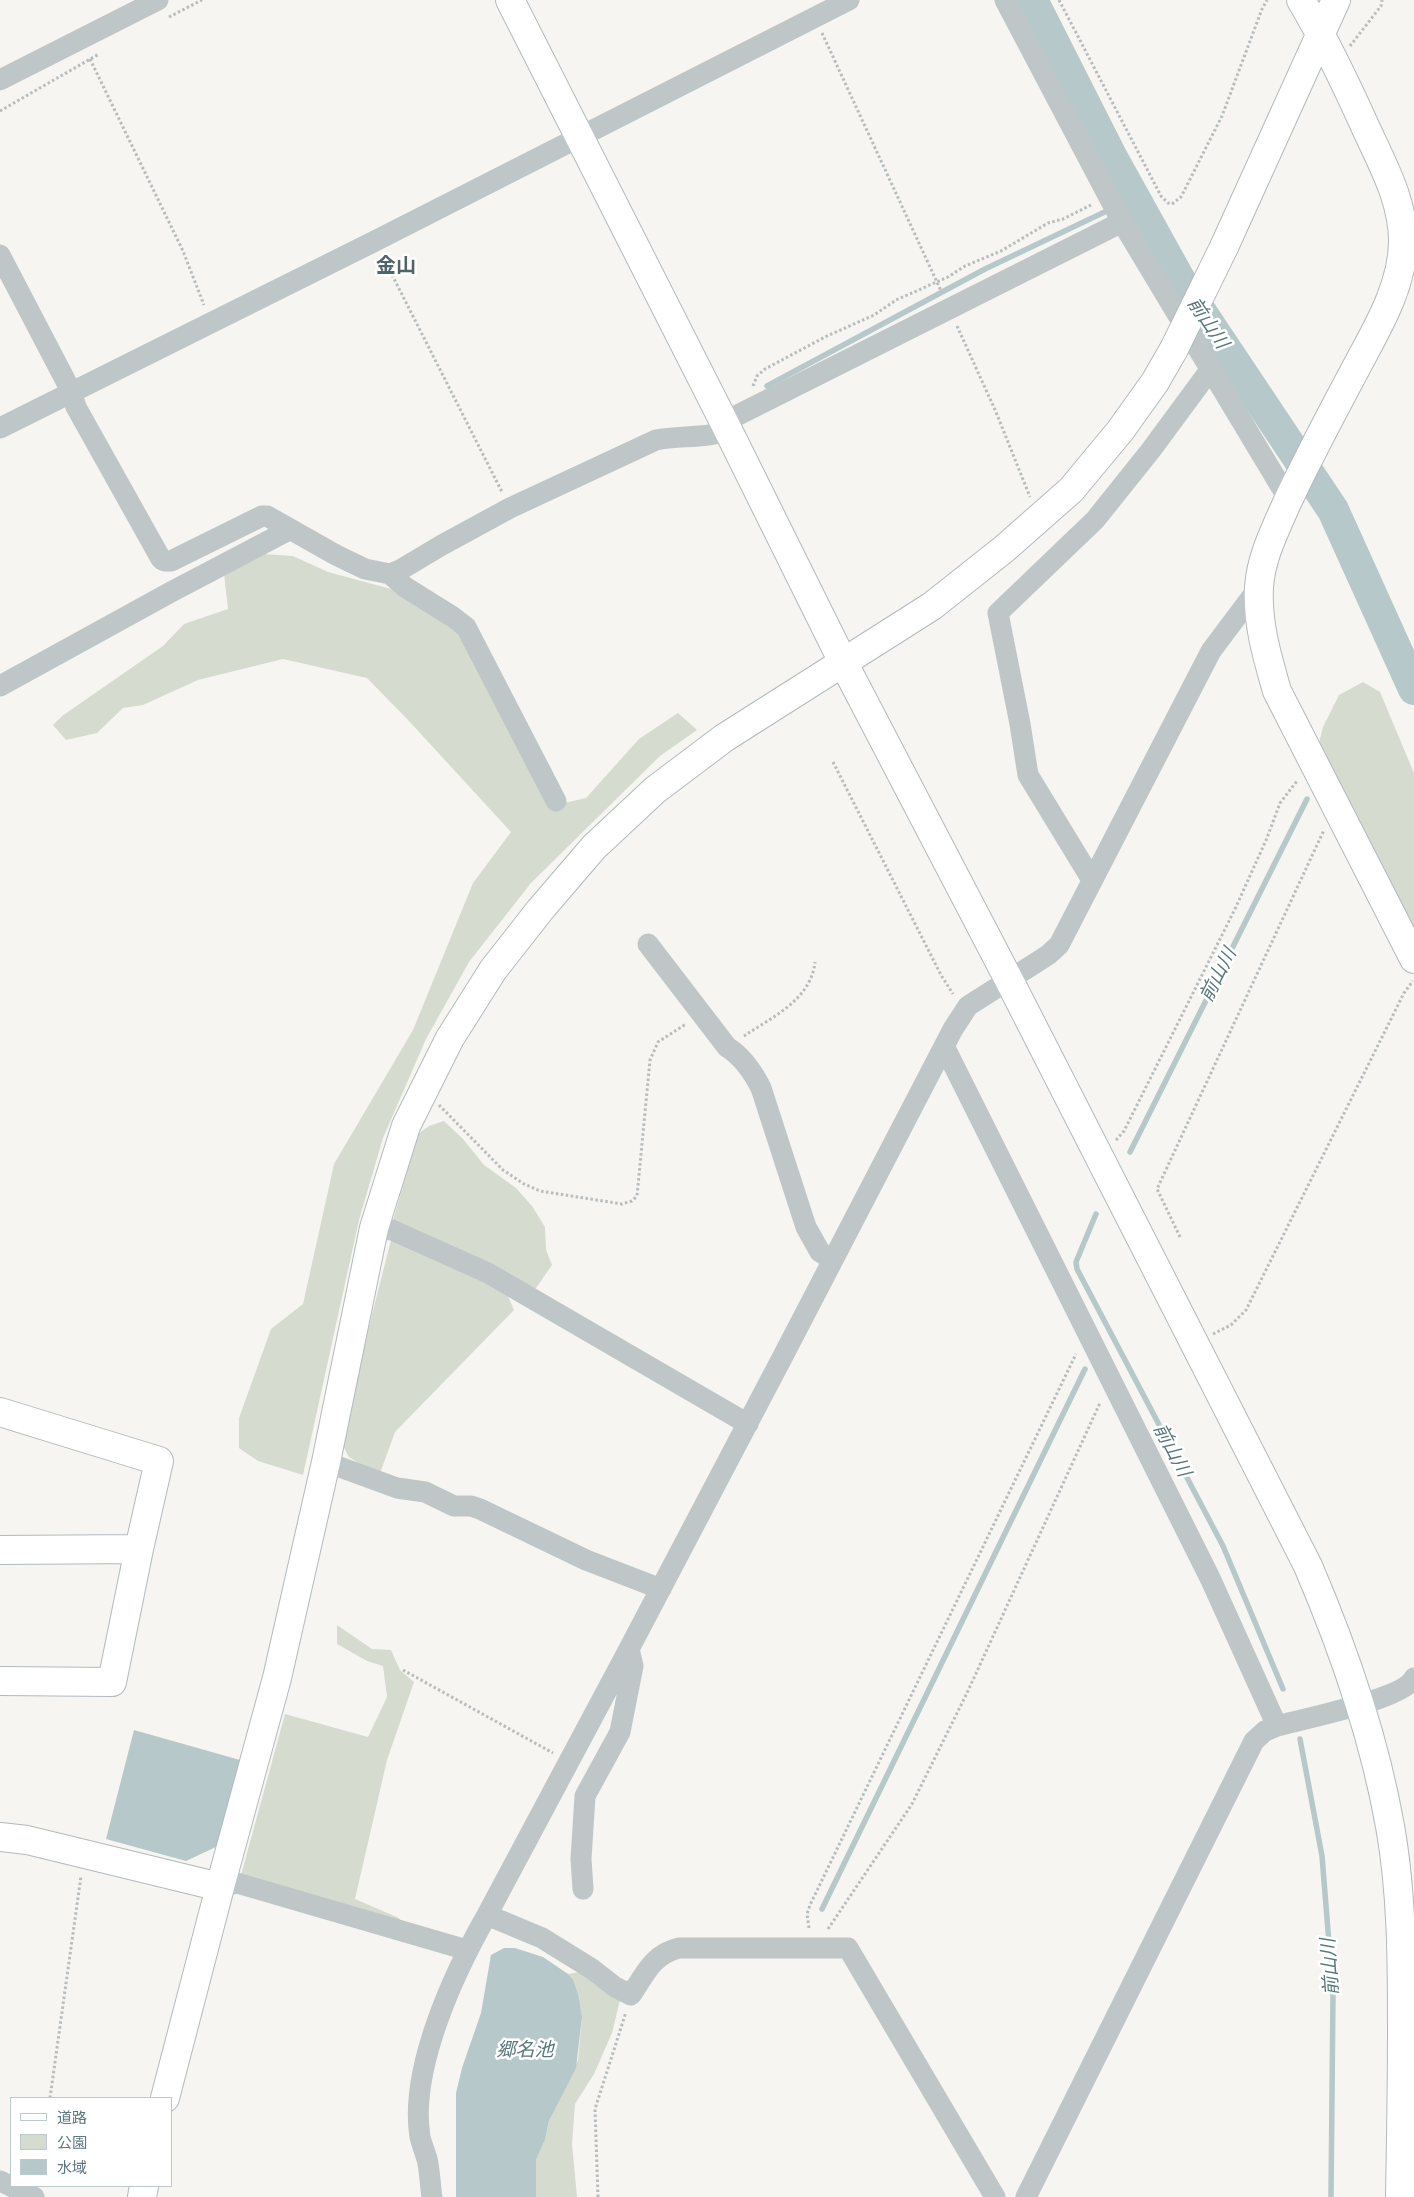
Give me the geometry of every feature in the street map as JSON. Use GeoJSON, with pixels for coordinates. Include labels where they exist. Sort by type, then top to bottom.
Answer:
{"type":"FeatureCollection","features":[{"type":"Feature","properties":{"kind":"street"},"geometry":{"type":"LineString","coordinates":[[510,0],[579,137],[733,421],[843,662],[1009,980],[1308,1566],[1335,1629],[1361,1704],[1377,1762],[1390,1828],[1399,1899],[1408,2141],[1400,2197]]}},
{"type":"Feature","properties":{"kind":"street"},"geometry":{"type":"LineString","coordinates":[[0,428],[849,0]]}},
{"type":"Feature","properties":{"kind":"street"},"geometry":{"type":"LineString","coordinates":[[1005,0],[1122,222],[1210,370],[1291,493]]}},
{"type":"Feature","properties":{"kind":"street"},"geometry":{"type":"LineString","coordinates":[[1301,0],[1337,64],[1393,186],[1402,225],[1409,242],[1400,275],[1381,318],[1291,493],[1268,545],[1259,587],[1259,619],[1264,647],[1277,691],[1414,959]]}},
{"type":"Feature","properties":{"kind":"street"},"geometry":{"type":"LineString","coordinates":[[165,2097],[277,1678],[326,1462],[374,1228],[406,1126],[450,1038],[493,970],[594,848],[655,790],[724,738],[932,606],[1004,550],[1071,490],[1120,431],[1155,382],[1174,349],[1224,247],[1336,0]]}},
{"type":"Feature","properties":{"kind":"street"},"geometry":{"type":"LineString","coordinates":[[0,80],[163,9]]}},
{"type":"Feature","properties":{"kind":"street"},"geometry":{"type":"LineString","coordinates":[[390,574],[510,508],[656,440],[674,436],[718,434],[733,421],[1122,222]]}},
{"type":"Feature","properties":{"kind":"street"},"geometry":{"type":"LineString","coordinates":[[0,255],[71,391],[76,407],[156,552],[165,561],[171,561],[262,516],[273,518],[289,530],[365,569],[390,574],[405,587],[466,627],[556,800]]}},
{"type":"Feature","properties":{"kind":"street"},"geometry":{"type":"LineString","coordinates":[[1092,880],[1028,775],[998,613],[1095,520],[1151,450],[1210,370]]}},
{"type":"Feature","properties":{"kind":"street"},"geometry":{"type":"LineString","coordinates":[[0,686],[289,530]]}},
{"type":"Feature","properties":{"kind":"street"},"geometry":{"type":"LineString","coordinates":[[432,2197],[427,2161],[420,2137],[419,2106],[423,2071],[434,2031],[467,1950],[661,1589],[944,1046],[968,1006],[1048,955],[1059,945],[1210,651],[1259,587]]}},
{"type":"Feature","properties":{"kind":"street"},"geometry":{"type":"LineString","coordinates":[[648,944],[730,1050],[738,1055],[753,1073],[762,1088],[806,1227],[820,1252],[832,1259]]}},
{"type":"Feature","properties":{"kind":"street"},"geometry":{"type":"LineString","coordinates":[[944,1046],[1210,1578],[1276,1726]]}},
{"type":"Feature","properties":{"kind":"street"},"geometry":{"type":"LineString","coordinates":[[374,1228],[392,1230],[488,1272],[748,1424]]}},
{"type":"Feature","properties":{"kind":"street"},"geometry":{"type":"LineString","coordinates":[[0,1412],[159,1461],[138,1549],[112,1682],[0,1681]]}},
{"type":"Feature","properties":{"kind":"street"},"geometry":{"type":"LineString","coordinates":[[326,1462],[396,1488],[425,1492],[454,1506],[480,1509],[586,1560],[661,1589]]}},
{"type":"Feature","properties":{"kind":"street"},"geometry":{"type":"LineString","coordinates":[[0,1550],[138,1549]]}},
{"type":"Feature","properties":{"kind":"street"},"geometry":{"type":"LineString","coordinates":[[583,1889],[581,1859],[585,1796],[620,1732],[633,1666],[629,1649]]}},
{"type":"Feature","properties":{"kind":"street"},"geometry":{"type":"LineString","coordinates":[[1026,2197],[1254,1741],[1265,1731],[1276,1726],[1361,1704],[1402,1690],[1414,1678]]}},
{"type":"Feature","properties":{"kind":"street"},"geometry":{"type":"LineString","coordinates":[[0,1837],[27,1840],[220,1887],[237,1883],[467,1950]]}},
{"type":"Feature","properties":{"kind":"street"},"geometry":{"type":"LineString","coordinates":[[487,1915],[542,1938],[592,1969],[615,1987],[632,1995],[658,1956],[668,1950],[679,1948],[848,1948],[995,2197]]}},
{"type":"Feature","properties":{"kind":"street"},"geometry":{"type":"LineString","coordinates":[[13,2187],[34,2197]]}},
{"type":"Feature","properties":{"kind":"path"},"geometry":{"type":"LineString","coordinates":[[163,9],[202,0]]}},
{"type":"Feature","properties":{"kind":"path"},"geometry":{"type":"LineString","coordinates":[[1059,0],[1161,196],[1168,203],[1172,204],[1181,197],[1222,116],[1267,0]]}},
{"type":"Feature","properties":{"kind":"path"},"geometry":{"type":"LineString","coordinates":[[1337,64],[1381,6],[1382,0]]}},
{"type":"Feature","properties":{"kind":"path"},"geometry":{"type":"LineString","coordinates":[[815,17],[946,301]]}},
{"type":"Feature","properties":{"kind":"path"},"geometry":{"type":"LineString","coordinates":[[0,110],[108,50]]}},
{"type":"Feature","properties":{"kind":"path"},"geometry":{"type":"LineString","coordinates":[[90,59],[183,251],[210,322]]}},
{"type":"Feature","properties":{"kind":"path"},"geometry":{"type":"LineString","coordinates":[[733,421],[746,404],[757,376],[765,369],[825,337],[874,315],[896,300],[948,277],[964,266],[1001,251],[1048,224],[1063,220],[1109,196]]}},
{"type":"Feature","properties":{"kind":"path"},"geometry":{"type":"LineString","coordinates":[[375,240],[510,508]]}},
{"type":"Feature","properties":{"kind":"path"},"geometry":{"type":"LineString","coordinates":[[954,319],[996,412],[1030,498]]}},
{"type":"Feature","properties":{"kind":"path"},"geometry":{"type":"LineString","coordinates":[[833,762],[941,974],[954,995],[968,1006]]}},
{"type":"Feature","properties":{"kind":"path"},"geometry":{"type":"LineString","coordinates":[[1097,1153],[1109,1147],[1124,1131],[1235,909],[1267,838],[1280,803],[1298,779],[1318,770]]}},
{"type":"Feature","properties":{"kind":"path"},"geometry":{"type":"LineString","coordinates":[[1180,1237],[1157,1189],[1322,834],[1330,821],[1340,815]]}},
{"type":"Feature","properties":{"kind":"path"},"geometry":{"type":"LineString","coordinates":[[730,1050],[737,1040],[797,1000],[812,976],[815,962]]}},
{"type":"Feature","properties":{"kind":"path"},"geometry":{"type":"LineString","coordinates":[[1194,1344],[1231,1325],[1246,1310],[1404,993],[1414,980]]}},
{"type":"Feature","properties":{"kind":"path"},"geometry":{"type":"LineString","coordinates":[[422,1093],[437,1103],[503,1170],[524,1184],[540,1191],[622,1204],[632,1201],[637,1196],[650,1060],[658,1042],[701,1014]]}},
{"type":"Feature","properties":{"kind":"path"},"geometry":{"type":"LineString","coordinates":[[814,1947],[807,1914],[810,1905],[1082,1342],[1088,1334]]}},
{"type":"Feature","properties":{"kind":"path"},"geometry":{"type":"LineString","coordinates":[[814,1947],[836,1918],[912,1804],[967,1693],[1109,1384],[1112,1382]]}},
{"type":"Feature","properties":{"kind":"path"},"geometry":{"type":"LineString","coordinates":[[403,1670],[548,1751],[570,1761]]}},
{"type":"Feature","properties":{"kind":"path"},"geometry":{"type":"LineString","coordinates":[[50,2097],[84,1854]]}},
{"type":"Feature","properties":{"kind":"path"},"geometry":{"type":"LineString","coordinates":[[598,2197],[595,2109],[632,1995]]}},
{"type":"Feature","properties":{"kind":"green space"},"geometry":{"type":"Polygon","coordinates":[[[263,554],[293,556],[328,572],[406,593],[459,627],[551,806],[586,798],[639,739],[678,713],[697,730],[660,756],[531,883],[469,962],[426,1039],[383,1138],[359,1220],[303,1475],[258,1461],[239,1448],[239,1418],[271,1329],[303,1304],[334,1164],[413,1030],[473,883],[511,832],[367,678],[283,659],[198,680],[143,705],[123,708],[97,733],[66,740],[53,725],[62,716],[163,646],[184,624],[228,609],[224,574],[263,554]]]}},
{"type":"Feature","properties":{"kind":"green space"},"geometry":{"type":"Polygon","coordinates":[[[1363,682],[1380,692],[1414,773],[1414,933],[1318,747],[1323,727],[1339,695],[1363,682]]]}},
{"type":"Feature","properties":{"kind":"green space"},"geometry":{"type":"Polygon","coordinates":[[[444,1121],[463,1139],[484,1165],[516,1188],[532,1206],[545,1227],[546,1250],[552,1265],[534,1291],[392,1224],[418,1134],[429,1126],[444,1121]]]}},
{"type":"Feature","properties":{"kind":"green space"},"geometry":{"type":"Polygon","coordinates":[[[392,1236],[504,1287],[514,1310],[395,1432],[379,1476],[349,1457],[340,1440],[392,1236]]]}},
{"type":"Feature","properties":{"kind":"green space"},"geometry":{"type":"Polygon","coordinates":[[[337,1625],[372,1649],[391,1650],[400,1670],[414,1682],[387,1760],[355,1899],[399,1918],[402,1924],[241,1875],[285,1714],[368,1737],[387,1697],[383,1666],[367,1661],[337,1644],[337,1625]]]}},
{"type":"Feature","properties":{"kind":"green space"},"geometry":{"type":"Polygon","coordinates":[[[590,1970],[620,2000],[612,2033],[594,2074],[575,2104],[572,2144],[577,2197],[536,2197],[536,2160],[545,2140],[549,2121],[578,2060],[582,2017],[579,1996],[568,1974],[590,1970]]]}},
{"type":"Feature","properties":{"kind":"water"},"geometry":{"type":"Polygon","coordinates":[[[134,1730],[240,1760],[218,1846],[186,1861],[106,1839],[134,1730]]]}},
{"type":"Feature","properties":{"kind":"water","name":"郷名池"},"geometry":{"type":"Polygon","coordinates":[[[504,1948],[515,1948],[543,1957],[568,1974],[573,1980],[579,1997],[582,2017],[576,2068],[549,2121],[545,2140],[536,2160],[536,2197],[456,2197],[456,2093],[462,2068],[481,2013],[491,1955],[504,1948]]]}},
{"type":"Feature","properties":{"kind":"waterway","name":"前山川"},"geometry":{"type":"LineString","coordinates":[[1032,0],[1111,156],[1182,284],[1333,510],[1414,689]]}},
{"type":"Feature","properties":{"kind":"waterway"},"geometry":{"type":"LineString","coordinates":[[767,386],[985,269],[1134,198]]}},
{"type":"Feature","properties":{"kind":"waterway","name":"前山川"},"geometry":{"type":"LineString","coordinates":[[1387,653],[1394,641]]}},
{"type":"Feature","properties":{"kind":"waterway","name":"前山川"},"geometry":{"type":"LineString","coordinates":[[1130,1152],[1307,799]]}},
{"type":"Feature","properties":{"kind":"waterway","name":"前山川"},"geometry":{"type":"LineString","coordinates":[[1096,1214],[1076,1262],[1077,1269],[1223,1546],[1283,1689]]}},
{"type":"Feature","properties":{"kind":"waterway"},"geometry":{"type":"LineString","coordinates":[[822,1909],[1085,1369]]}},
{"type":"Feature","properties":{"kind":"waterway","name":"前山川"},"geometry":{"type":"LineString","coordinates":[[1300,1739],[1322,1856],[1333,1993],[1331,2197]]}},
{"type":"Feature","properties":{"kind":"district","name":"金山"},"geometry":{"type":"Point","coordinates":[396,266]}}]}
